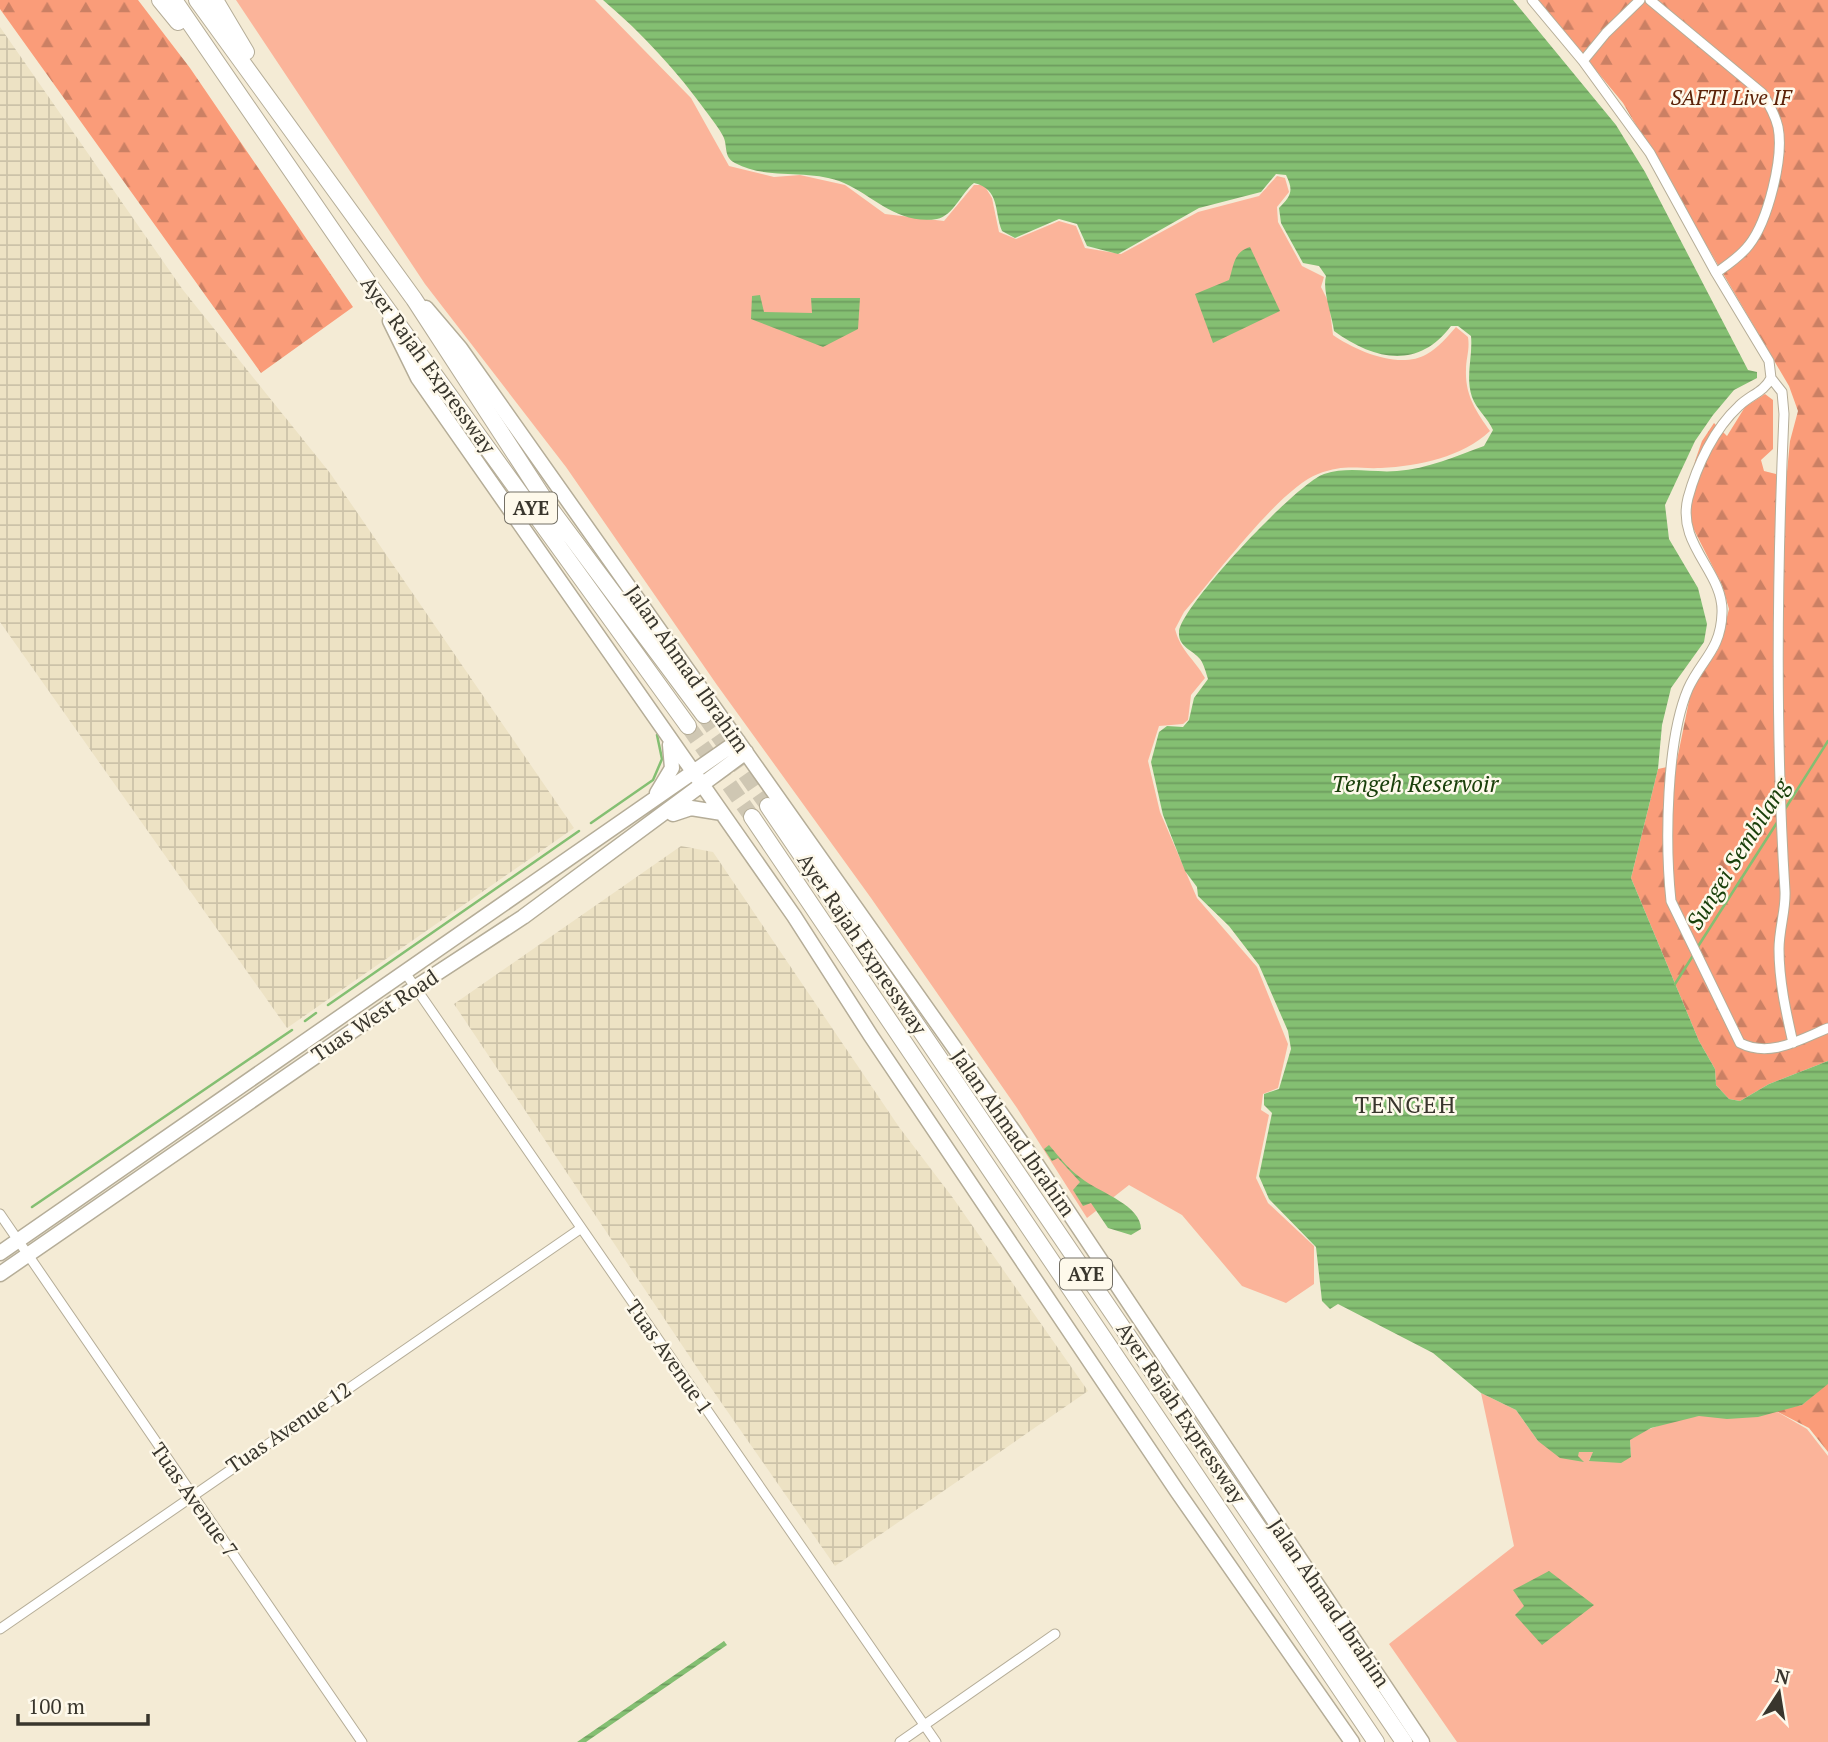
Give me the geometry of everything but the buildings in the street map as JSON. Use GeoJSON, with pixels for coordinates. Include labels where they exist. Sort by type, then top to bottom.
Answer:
{"type":"FeatureCollection","features":[{"type":"Feature","properties":{"kind":"highway"},"geometry":{"type":"LineString","coordinates":[[160,0],[207,59],[218,63]]}},
{"type":"Feature","properties":{"kind":"highway","name":"Ayer Rajah Expressway"},"geometry":{"type":"LineString","coordinates":[[174,0],[374,291],[688,726]]}},
{"type":"Feature","properties":{"kind":"highway","name":"Ayer Rajah Expressway"},"geometry":{"type":"LineString","coordinates":[[197,0],[414,299],[552,511],[704,715]]}},
{"type":"Feature","properties":{"kind":"highway"},"geometry":{"type":"LineString","coordinates":[[215,0],[309,156]]}},
{"type":"Feature","properties":{"kind":"highway","name":"Ayer Rajah Expressway"},"geometry":{"type":"LineString","coordinates":[[768,806],[1404,1742]]}},
{"type":"Feature","properties":{"kind":"highway","name":"Ayer Rajah Expressway"},"geometry":{"type":"LineString","coordinates":[[752,817],[1376,1742]]}},
{"type":"Feature","properties":{"kind":"main road"},"geometry":{"type":"LineString","coordinates":[[374,291],[418,378],[722,813],[1206,1534],[1352,1742]]}},
{"type":"Feature","properties":{"kind":"main road","name":"Jalan Ahmad Ibrahim"},"geometry":{"type":"LineString","coordinates":[[414,299],[426,307],[460,348],[1031,1156],[1422,1742]]}},
{"type":"Feature","properties":{"kind":"main road"},"geometry":{"type":"LineString","coordinates":[[644,807],[670,775],[673,752],[666,734]]}},
{"type":"Feature","properties":{"kind":"main road","name":"Tuas West Road"},"geometry":{"type":"LineString","coordinates":[[0,1275],[415,987],[523,918],[655,821],[698,779],[742,746]]}},
{"type":"Feature","properties":{"kind":"main road","name":"Tuas West Road"},"geometry":{"type":"LineString","coordinates":[[0,1253],[644,807],[698,779]]}},
{"type":"Feature","properties":{"kind":"main road"},"geometry":{"type":"LineString","coordinates":[[655,821],[691,808],[722,813]]}},
{"type":"Feature","properties":{"kind":"street"},"geometry":{"type":"LineString","coordinates":[[1532,0],[1583,61],[1650,153],[1716,274],[1769,360],[1771,378],[1767,387],[1740,406],[1710,443],[1688,497],[1685,516],[1691,541],[1716,588],[1723,611],[1716,648],[1688,689],[1674,747],[1668,877],[1671,901],[1740,1044],[1755,1051],[1793,1043],[1828,1028]]}},
{"type":"Feature","properties":{"kind":"street"},"geometry":{"type":"LineString","coordinates":[[1583,61],[1606,33],[1640,0]]}},
{"type":"Feature","properties":{"kind":"street"},"geometry":{"type":"LineString","coordinates":[[1650,0],[1762,93],[1774,111],[1779,130],[1774,176],[1766,213],[1758,232],[1739,256],[1716,274]]}},
{"type":"Feature","properties":{"kind":"street"},"geometry":{"type":"LineString","coordinates":[[1771,378],[1782,391],[1784,415],[1780,846],[1786,894],[1779,948],[1783,996],[1793,1043]]}},
{"type":"Feature","properties":{"kind":"street","name":"Tuas Avenue 1"},"geometry":{"type":"LineString","coordinates":[[404,971],[936,1742]]}},
{"type":"Feature","properties":{"kind":"street","name":"Tuas Avenue 7"},"geometry":{"type":"LineString","coordinates":[[0,1214],[190,1496],[362,1742]]}},
{"type":"Feature","properties":{"kind":"street","name":"Tuas Avenue 12"},"geometry":{"type":"LineString","coordinates":[[0,1629],[580,1229]]}},
{"type":"Feature","properties":{"kind":"street"},"geometry":{"type":"LineString","coordinates":[[900,1742],[1055,1634]]}},
{"type":"Feature","properties":{"kind":"shaded area"},"geometry":{"type":"Polygon","coordinates":[[[236,0],[595,0],[691,98],[729,166],[774,177],[800,175],[845,185],[885,214],[944,221],[974,185],[984,185],[992,198],[999,232],[1016,239],[1059,221],[1076,226],[1085,248],[1121,254],[1198,212],[1259,196],[1277,176],[1285,178],[1289,192],[1277,207],[1278,222],[1302,266],[1324,277],[1321,287],[1329,303],[1333,335],[1366,352],[1404,360],[1427,354],[1443,342],[1456,327],[1468,337],[1467,387],[1476,410],[1490,431],[1453,454],[1425,462],[1396,467],[1343,468],[1318,474],[1302,483],[1266,515],[1184,612],[1175,629],[1184,649],[1205,678],[1191,695],[1188,720],[1183,724],[1159,726],[1148,761],[1160,812],[1197,898],[1257,967],[1288,1044],[1278,1088],[1263,1094],[1261,1110],[1269,1115],[1256,1178],[1268,1203],[1314,1246],[1314,1284],[1286,1303],[1242,1286],[1182,1215],[1129,1185],[1087,1218],[1017,1108],[566,467],[425,284],[236,0]]]}},
{"type":"Feature","properties":{"kind":"shaded area"},"geometry":{"type":"Polygon","coordinates":[[[0,27],[183,290],[330,473],[574,828],[287,1028],[0,622],[0,27]]]}},
{"type":"Feature","properties":{"kind":"shaded area"},"geometry":{"type":"Polygon","coordinates":[[[681,846],[713,852],[899,1127],[953,1198],[1088,1391],[835,1566],[700,1372],[454,1004],[681,846]]]}},
{"type":"Feature","properties":{"kind":"shaded area"},"geometry":{"type":"Polygon","coordinates":[[[1481,1393],[1516,1410],[1538,1441],[1582,1461],[1577,1456],[1579,1452],[1594,1452],[1589,1460],[1631,1457],[1630,1440],[1636,1434],[1691,1417],[1744,1417],[1774,1410],[1807,1429],[1828,1456],[1828,1742],[1457,1742],[1389,1644],[1514,1546],[1481,1393]]]}},
{"type":"Feature","properties":{"kind":"green space"},"geometry":{"type":"Polygon","coordinates":[[[0,0],[138,0],[190,68],[353,307],[261,373],[0,9],[0,0]]]}},
{"type":"Feature","properties":{"kind":"green space","name":"SAFTI Live IF"},"geometry":{"type":"Polygon","coordinates":[[[1538,0],[1828,0],[1828,1061],[1769,1084],[1740,1101],[1729,1099],[1716,1085],[1715,1069],[1699,1041],[1631,878],[1658,769],[1676,765],[1691,691],[1719,648],[1729,609],[1722,585],[1687,516],[1695,461],[1702,441],[1714,423],[1727,436],[1745,407],[1765,394],[1773,400],[1773,449],[1761,460],[1764,471],[1776,474],[1779,491],[1785,492],[1790,441],[1798,411],[1789,386],[1623,103],[1538,0]]]}},
{"type":"Feature","properties":{"kind":"green space"},"geometry":{"type":"Polygon","coordinates":[[[1826,1384],[1828,1452],[1809,1428],[1774,1410],[1802,1405],[1826,1384]]]}},
{"type":"Feature","properties":{"kind":"water","name":"Tengeh Reservoir"},"geometry":{"type":"Polygon","coordinates":[[[603,0],[1513,0],[1616,125],[1645,172],[1748,370],[1757,372],[1757,378],[1734,390],[1695,441],[1665,505],[1669,539],[1698,588],[1707,624],[1704,642],[1671,688],[1662,725],[1658,769],[1631,878],[1699,1041],[1715,1069],[1716,1085],[1729,1099],[1740,1101],[1769,1084],[1828,1061],[1828,1384],[1802,1405],[1758,1417],[1727,1419],[1699,1416],[1651,1428],[1630,1440],[1631,1457],[1621,1463],[1589,1461],[1593,1452],[1579,1452],[1578,1456],[1584,1462],[1560,1458],[1538,1441],[1516,1410],[1481,1393],[1433,1353],[1338,1304],[1330,1309],[1322,1301],[1316,1247],[1269,1199],[1259,1176],[1272,1113],[1264,1105],[1264,1094],[1279,1089],[1291,1049],[1288,1031],[1259,965],[1229,926],[1198,896],[1197,887],[1185,871],[1163,815],[1151,762],[1159,732],[1167,726],[1183,727],[1189,720],[1194,698],[1208,679],[1201,661],[1183,645],[1179,632],[1184,618],[1218,573],[1267,521],[1310,482],[1333,472],[1419,468],[1484,446],[1493,430],[1474,401],[1470,389],[1471,336],[1458,326],[1451,326],[1425,349],[1396,356],[1365,349],[1334,331],[1326,295],[1326,276],[1319,266],[1303,263],[1281,223],[1279,208],[1289,197],[1290,189],[1286,175],[1276,174],[1261,192],[1199,208],[1118,254],[1087,246],[1077,224],[1059,219],[1015,238],[1002,231],[995,202],[988,190],[974,183],[943,217],[923,220],[899,214],[844,183],[831,179],[761,172],[735,163],[729,158],[720,130],[672,68],[603,0]]]}},
{"type":"Feature","properties":{"kind":"water"},"geometry":{"type":"Polygon","coordinates":[[[1250,247],[1280,311],[1213,343],[1195,294],[1229,280],[1237,256],[1250,247]]]}},
{"type":"Feature","properties":{"kind":"water"},"geometry":{"type":"Polygon","coordinates":[[[760,295],[764,312],[812,313],[811,298],[860,298],[858,329],[823,347],[751,319],[752,296],[760,295]]]}},
{"type":"Feature","properties":{"kind":"water"},"geometry":{"type":"Polygon","coordinates":[[[1049,1145],[1080,1177],[1135,1213],[1141,1229],[1131,1235],[1108,1228],[1091,1203],[1083,1206],[1073,1190],[1080,1182],[1058,1158],[1052,1161],[1044,1149],[1049,1145]]]}},
{"type":"Feature","properties":{"kind":"water"},"geometry":{"type":"Polygon","coordinates":[[[1549,1571],[1594,1605],[1542,1645],[1515,1615],[1524,1606],[1513,1590],[1549,1571]]]}},
{"type":"Feature","properties":{"kind":"water"},"geometry":{"type":"Polygon","coordinates":[[[724,1641],[727,1645],[586,1742],[577,1742],[724,1641]]]}},
{"type":"Feature","properties":{"kind":"waterway"},"geometry":{"type":"LineString","coordinates":[[591,823],[653,780],[662,759],[657,735]]}},
{"type":"Feature","properties":{"kind":"waterway","name":"Sungei Sembilang"},"geometry":{"type":"LineString","coordinates":[[1785,809],[1828,741]]}},
{"type":"Feature","properties":{"kind":"waterway","name":"Sungei Sembilang"},"geometry":{"type":"LineString","coordinates":[[1697,948],[1778,821]]}},
{"type":"Feature","properties":{"kind":"waterway"},"geometry":{"type":"LineString","coordinates":[[328,1005],[579,831]]}},
{"type":"Feature","properties":{"kind":"waterway","name":"Sungei Sembilang"},"geometry":{"type":"LineString","coordinates":[[1675,984],[1694,954]]}},
{"type":"Feature","properties":{"kind":"waterway"},"geometry":{"type":"LineString","coordinates":[[305,1021],[316,1013]]}},
{"type":"Feature","properties":{"kind":"waterway"},"geometry":{"type":"LineString","coordinates":[[32,1207],[292,1030]]}},
{"type":"Feature","properties":{"kind":"tunnel"},"geometry":{"type":"LineString","coordinates":[[704,715],[768,806]]}},
{"type":"Feature","properties":{"kind":"tunnel"},"geometry":{"type":"LineString","coordinates":[[688,726],[752,817]]}},
{"type":"Feature","properties":{"kind":"district","name":"TENGEH"},"geometry":{"type":"Point","coordinates":[1406,1105]}}]}
